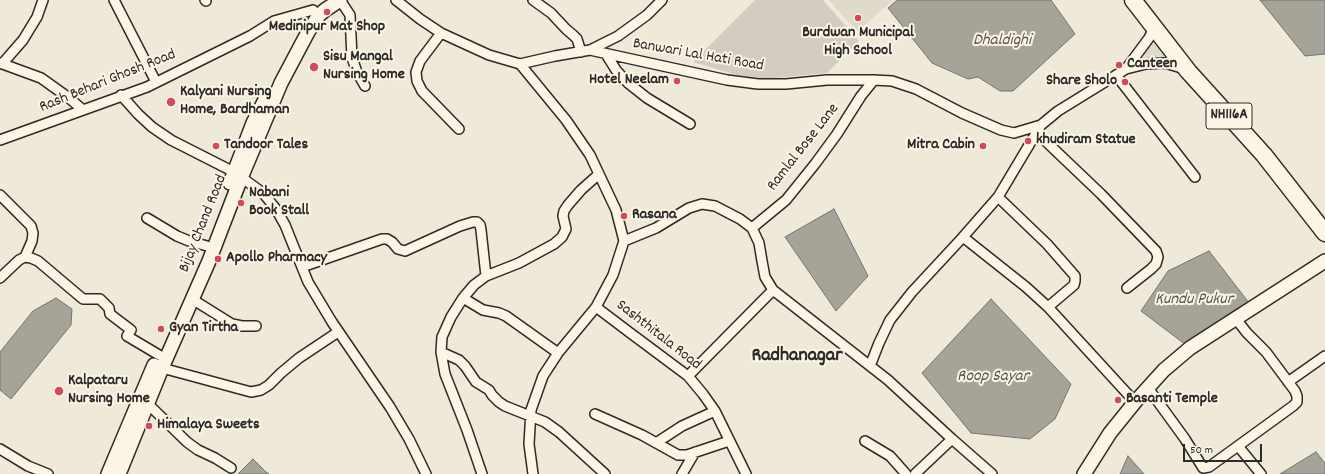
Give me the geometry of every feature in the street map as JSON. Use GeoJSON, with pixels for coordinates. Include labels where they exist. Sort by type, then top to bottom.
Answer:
{"type":"FeatureCollection","features":[{"type":"Feature","properties":{"kind":"highway","name":"NH116A"},"geometry":{"type":"LineString","coordinates":[[1133,0],[1188,71],[1264,155],[1325,233]]}},
{"type":"Feature","properties":{"kind":"main road","name":"Bijay Chand Road"},"geometry":{"type":"LineString","coordinates":[[119,474],[148,404],[160,361],[192,299],[238,175],[253,124],[286,56],[313,10],[327,0]]}},
{"type":"Feature","properties":{"kind":"main road","name":"Bijay Chand Road"},"geometry":{"type":"LineString","coordinates":[[108,474],[160,361],[238,175],[281,83],[308,32],[319,15],[340,0]]}},
{"type":"Feature","properties":{"kind":"main road"},"geometry":{"type":"LineString","coordinates":[[1084,474],[1110,433],[1164,370],[1190,348],[1325,261]]}},
{"type":"Feature","properties":{"kind":"street"},"geometry":{"type":"LineString","coordinates":[[43,0],[37,17],[23,40],[1,64],[41,78],[83,110]]}},
{"type":"Feature","properties":{"kind":"street"},"geometry":{"type":"LineString","coordinates":[[114,0],[156,82]]}},
{"type":"Feature","properties":{"kind":"street"},"geometry":{"type":"LineString","coordinates":[[340,0],[350,15],[352,58],[357,72],[365,86]]}},
{"type":"Feature","properties":{"kind":"street","name":"Banwari Lal Hati Road"},"geometry":{"type":"LineString","coordinates":[[396,0],[441,33],[489,55],[520,64],[585,51],[606,54],[727,80],[758,84],[786,84],[827,80],[874,80],[892,82],[916,89],[962,113],[1001,130],[1014,132],[1039,128],[1058,111],[1126,69],[1149,38],[1154,28]]}},
{"type":"Feature","properties":{"kind":"street"},"geometry":{"type":"LineString","coordinates":[[533,0],[551,13],[566,30],[574,35],[585,51],[618,36],[648,15],[662,0]]}},
{"type":"Feature","properties":{"kind":"street","name":"Rash Behari Ghosh Road"},"geometry":{"type":"LineString","coordinates":[[0,140],[156,82],[242,40],[274,22],[313,10]]}},
{"type":"Feature","properties":{"kind":"street"},"geometry":{"type":"LineString","coordinates":[[441,33],[420,62],[416,72],[417,81],[422,91],[459,129]]}},
{"type":"Feature","properties":{"kind":"street"},"geometry":{"type":"LineString","coordinates":[[606,54],[616,70],[628,83],[647,98],[690,124]]}},
{"type":"Feature","properties":{"kind":"street"},"geometry":{"type":"LineString","coordinates":[[1126,69],[1146,64],[1165,63],[1188,71]]}},
{"type":"Feature","properties":{"kind":"street"},"geometry":{"type":"LineString","coordinates":[[520,64],[566,120],[590,155],[616,210],[624,241],[613,275],[596,307],[558,353],[543,376],[531,410],[529,444],[532,474]]}},
{"type":"Feature","properties":{"kind":"street"},"geometry":{"type":"LineString","coordinates":[[1116,75],[1195,177]]}},
{"type":"Feature","properties":{"kind":"street"},"geometry":{"type":"LineString","coordinates":[[850,80],[857,85],[861,92],[861,96]]}},
{"type":"Feature","properties":{"kind":"street","name":"Ramlal Bose Lane"},"geometry":{"type":"LineString","coordinates":[[752,228],[786,200],[837,134],[861,96],[874,80]]}},
{"type":"Feature","properties":{"kind":"street"},"geometry":{"type":"LineString","coordinates":[[121,95],[138,114],[164,136],[238,175],[264,193],[276,209],[285,225],[308,282],[338,332],[405,432],[426,474]]}},
{"type":"Feature","properties":{"kind":"street"},"geometry":{"type":"LineString","coordinates":[[870,366],[878,343],[890,320],[912,292],[998,198],[1039,128],[1156,251],[1158,257],[1156,264],[1127,288]]}},
{"type":"Feature","properties":{"kind":"street"},"geometry":{"type":"LineString","coordinates":[[482,474],[467,430],[445,374],[441,352],[442,337],[451,317],[463,298],[474,285],[486,276],[519,264],[554,244],[562,237],[566,229],[563,216],[564,211],[581,190],[599,174]]}},
{"type":"Feature","properties":{"kind":"street"},"geometry":{"type":"LineString","coordinates":[[0,195],[31,226],[33,233],[32,241],[25,257],[19,260],[0,278]]}},
{"type":"Feature","properties":{"kind":"street"},"geometry":{"type":"LineString","coordinates":[[998,198],[1047,244],[1074,276],[1076,281],[1074,285],[1048,307]]}},
{"type":"Feature","properties":{"kind":"street"},"geometry":{"type":"LineString","coordinates":[[624,241],[656,228],[690,208],[702,204],[715,206],[740,219],[752,228],[760,243],[766,277],[773,290],[870,366],[916,405],[992,474]]}},
{"type":"Feature","properties":{"kind":"street"},"geometry":{"type":"LineString","coordinates":[[147,218],[189,241],[207,246]]}},
{"type":"Feature","properties":{"kind":"street"},"geometry":{"type":"LineString","coordinates":[[302,267],[382,239],[387,239],[401,251],[406,251],[460,226],[477,222],[480,225],[481,230],[486,276]]}},
{"type":"Feature","properties":{"kind":"street"},"geometry":{"type":"LineString","coordinates":[[963,237],[1009,273],[1048,307],[1135,402]]}},
{"type":"Feature","properties":{"kind":"street"},"geometry":{"type":"LineString","coordinates":[[25,257],[38,262],[83,299],[100,299],[109,308],[110,314],[131,330],[127,336],[160,361],[252,392],[261,390],[269,385],[280,373],[299,358],[338,332]]}},
{"type":"Feature","properties":{"kind":"street"},"geometry":{"type":"LineString","coordinates":[[688,376],[773,290]]}},
{"type":"Feature","properties":{"kind":"street"},"geometry":{"type":"LineString","coordinates":[[463,298],[483,310],[506,316],[558,353]]}},
{"type":"Feature","properties":{"kind":"street"},"geometry":{"type":"LineString","coordinates":[[192,299],[232,324],[256,326]]}},
{"type":"Feature","properties":{"kind":"street","name":"Sashthitala Road"},"geometry":{"type":"LineString","coordinates":[[596,307],[688,376],[704,394],[715,411],[746,474]]}},
{"type":"Feature","properties":{"kind":"street"},"geometry":{"type":"LineString","coordinates":[[1148,388],[1203,468],[1209,467],[1293,406],[1297,402],[1298,396],[1296,391],[1266,352],[1247,333],[1236,319]]}},
{"type":"Feature","properties":{"kind":"street"},"geometry":{"type":"LineString","coordinates":[[441,352],[459,360],[476,382],[489,390],[499,402],[505,406],[531,415],[545,422],[559,432],[605,474]]}},
{"type":"Feature","properties":{"kind":"street"},"geometry":{"type":"LineString","coordinates":[[1288,382],[1325,356]]}},
{"type":"Feature","properties":{"kind":"street"},"geometry":{"type":"LineString","coordinates":[[148,404],[187,442],[198,450],[231,468]]}},
{"type":"Feature","properties":{"kind":"street"},"geometry":{"type":"LineString","coordinates":[[656,443],[682,426],[715,411]]}},
{"type":"Feature","properties":{"kind":"street"},"geometry":{"type":"LineString","coordinates":[[595,414],[626,427],[678,456],[687,455],[729,440]]}},
{"type":"Feature","properties":{"kind":"street"},"geometry":{"type":"LineString","coordinates":[[915,474],[952,439]]}},
{"type":"Feature","properties":{"kind":"street"},"geometry":{"type":"LineString","coordinates":[[865,441],[890,456],[906,474]]}},
{"type":"Feature","properties":{"kind":"street"},"geometry":{"type":"LineString","coordinates":[[1238,446],[1261,474]]}},
{"type":"Feature","properties":{"kind":"street"},"geometry":{"type":"LineString","coordinates":[[0,449],[28,466],[48,474]]}},
{"type":"Feature","properties":{"kind":"street"},"geometry":{"type":"LineString","coordinates":[[682,474],[695,452]]}},
{"type":"Feature","properties":{"kind":"shaded area"},"geometry":{"type":"Polygon","coordinates":[[[755,0],[823,0],[859,41],[827,73],[754,80],[693,62],[755,0]]]}},
{"type":"Feature","properties":{"kind":"shaded area","name":"Burdwan Municipal High School"},"geometry":{"type":"Polygon","coordinates":[[[829,0],[893,0],[857,32],[829,0]]]}},
{"type":"Feature","properties":{"kind":"shaded area"},"geometry":{"type":"Polygon","coordinates":[[[1158,38],[1170,54],[1155,60],[1143,61],[1140,56],[1158,38]]]}},
{"type":"Feature","properties":{"kind":"water","name":"Dhaldighi"},"geometry":{"type":"Polygon","coordinates":[[[897,0],[1051,0],[1075,34],[1013,91],[1000,91],[978,77],[968,79],[932,63],[888,8],[897,0]]]}},
{"type":"Feature","properties":{"kind":"water"},"geometry":{"type":"Polygon","coordinates":[[[1260,0],[1325,0],[1325,54],[1305,56],[1260,0]]]}},
{"type":"Feature","properties":{"kind":"water"},"geometry":{"type":"Polygon","coordinates":[[[834,209],[868,276],[836,311],[785,237],[834,209]]]}},
{"type":"Feature","properties":{"kind":"water","name":"Kundu Pukur"},"geometry":{"type":"Polygon","coordinates":[[[1209,251],[1253,308],[1190,348],[1141,311],[1168,271],[1209,251]]]}},
{"type":"Feature","properties":{"kind":"water"},"geometry":{"type":"Polygon","coordinates":[[[56,298],[72,309],[71,325],[11,399],[0,390],[0,352],[33,311],[56,298]]]}},
{"type":"Feature","properties":{"kind":"water","name":"Roop Sayar"},"geometry":{"type":"Polygon","coordinates":[[[991,299],[1071,384],[1055,419],[1030,439],[971,433],[922,373],[991,299]]]}},
{"type":"Feature","properties":{"kind":"water"},"geometry":{"type":"Polygon","coordinates":[[[1316,452],[1325,463],[1325,474],[1280,474],[1316,452]]]}},
{"type":"Feature","properties":{"kind":"water"},"geometry":{"type":"Polygon","coordinates":[[[1128,456],[1144,474],[1120,474],[1128,456]]]}},
{"type":"Feature","properties":{"kind":"water"},"geometry":{"type":"Polygon","coordinates":[[[253,459],[266,472],[269,474],[238,474],[253,459]]]}},
{"type":"Feature","properties":{"kind":"place","name":"Medinipur Mat Shop"},"geometry":{"type":"Point","coordinates":[327,12]}},
{"type":"Feature","properties":{"kind":"place","name":"Burdwan Municipal High School"},"geometry":{"type":"Point","coordinates":[858,18]}},
{"type":"Feature","properties":{"kind":"place","name":"Canteen"},"geometry":{"type":"Point","coordinates":[1119,65]}},
{"type":"Feature","properties":{"kind":"place","name":"Sisu Mangal Nursing Home"},"geometry":{"type":"Point","coordinates":[314,67]}},
{"type":"Feature","properties":{"kind":"place","name":"Hotel Neelam"},"geometry":{"type":"Point","coordinates":[677,81]}},
{"type":"Feature","properties":{"kind":"place","name":"Share Sholo"},"geometry":{"type":"Point","coordinates":[1125,82]}},
{"type":"Feature","properties":{"kind":"place","name":"Kalyani Nursing Home, Bardhaman"},"geometry":{"type":"Point","coordinates":[171,102]}},
{"type":"Feature","properties":{"kind":"place","name":"khudiram Statue"},"geometry":{"type":"Point","coordinates":[1028,141]}},
{"type":"Feature","properties":{"kind":"place","name":"Tandoor Tales"},"geometry":{"type":"Point","coordinates":[216,146]}},
{"type":"Feature","properties":{"kind":"place","name":"Mitra Cabin"},"geometry":{"type":"Point","coordinates":[983,146]}},
{"type":"Feature","properties":{"kind":"place","name":"Nabani Book Stall"},"geometry":{"type":"Point","coordinates":[241,203]}},
{"type":"Feature","properties":{"kind":"place","name":"Rasana"},"geometry":{"type":"Point","coordinates":[624,216]}},
{"type":"Feature","properties":{"kind":"place","name":"Apollo Pharmacy"},"geometry":{"type":"Point","coordinates":[218,259]}},
{"type":"Feature","properties":{"kind":"place","name":"Gyan Tirtha"},"geometry":{"type":"Point","coordinates":[161,329]}},
{"type":"Feature","properties":{"kind":"place","name":"Kalpataru Nursing Home"},"geometry":{"type":"Point","coordinates":[59,391]}},
{"type":"Feature","properties":{"kind":"place","name":"Basanti Temple"},"geometry":{"type":"Point","coordinates":[1118,400]}},
{"type":"Feature","properties":{"kind":"place","name":"Himalaya Sweets"},"geometry":{"type":"Point","coordinates":[149,426]}},
{"type":"Feature","properties":{"kind":"district","name":"Radhanagar"},"geometry":{"type":"Point","coordinates":[797,357]}}]}
